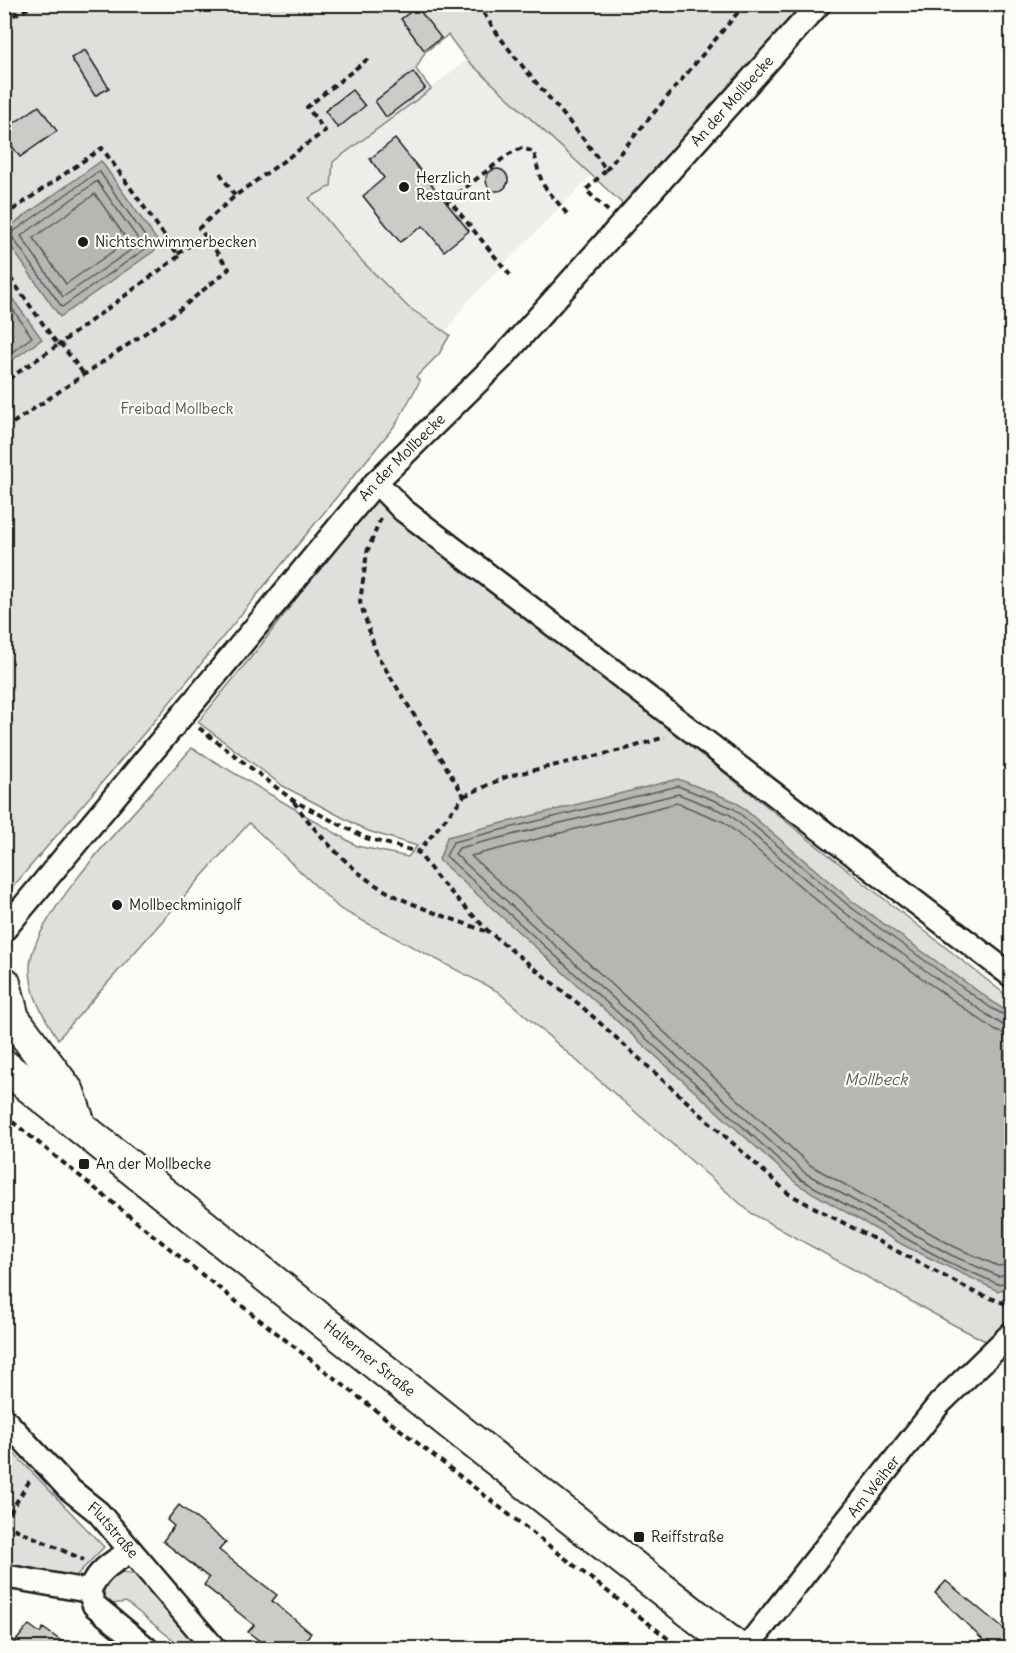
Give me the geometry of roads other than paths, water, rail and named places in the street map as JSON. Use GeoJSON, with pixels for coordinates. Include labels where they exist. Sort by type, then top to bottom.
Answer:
{"type":"FeatureCollection","features":[{"type":"Feature","properties":{"kind":"main road"},"geometry":{"type":"LineString","coordinates":[[4,982],[13,1018],[68,1092],[79,1125]]}},
{"type":"Feature","properties":{"kind":"main road","name":"Halterner Straße"},"geometry":{"type":"LineString","coordinates":[[4,1066],[465,1435],[747,1643]]}},
{"type":"Feature","properties":{"kind":"street","name":"An der Mollbecke"},"geometry":{"type":"LineString","coordinates":[[4,930],[376,482],[501,359],[819,4]]}},
{"type":"Feature","properties":{"kind":"street"},"geometry":{"type":"LineString","coordinates":[[376,482],[402,510],[1011,976]]}},
{"type":"Feature","properties":{"kind":"street","name":"Am Weiher"},"geometry":{"type":"LineString","coordinates":[[747,1643],[939,1404],[1011,1332]]}},
{"type":"Feature","properties":{"kind":"street","name":"Flutstraße"},"geometry":{"type":"LineString","coordinates":[[4,1419],[68,1488],[98,1512],[214,1648]]}},
{"type":"Feature","properties":{"kind":"street"},"geometry":{"type":"LineString","coordinates":[[131,1551],[104,1568],[94,1578],[88,1591],[94,1605],[146,1648]]}},
{"type":"Feature","properties":{"kind":"street"},"geometry":{"type":"LineString","coordinates":[[4,1576],[88,1591]]}},
{"type":"Feature","properties":{"kind":"water","name":"Nichtschwimmerbecken"},"geometry":{"type":"Polygon","coordinates":[[[101,161],[161,246],[60,317],[5,238],[5,230],[101,161]]]}},
{"type":"Feature","properties":{"kind":"water"},"geometry":{"type":"Polygon","coordinates":[[[4,287],[42,339],[5,365],[4,365],[4,287]]]}},
{"type":"Feature","properties":{"kind":"water","name":"Mollbeck"},"geometry":{"type":"Polygon","coordinates":[[[678,779],[736,802],[852,901],[1011,1015],[1011,1286],[998,1291],[905,1246],[797,1184],[439,860],[447,837],[678,779]]]}},
{"type":"Feature","properties":{"kind":"place","name":"Herzlich Restaurant"},"geometry":{"type":"Point","coordinates":[404,187]}},
{"type":"Feature","properties":{"kind":"place","name":"Nichtschwimmerbecken"},"geometry":{"type":"Point","coordinates":[83,242]}},
{"type":"Feature","properties":{"kind":"place","name":"Mollbeckminigolf"},"geometry":{"type":"Point","coordinates":[117,905]}},
{"type":"Feature","properties":{"kind":"place","name":"An der Mollbecke"},"geometry":{"type":"Point","coordinates":[84,1164]}},
{"type":"Feature","properties":{"kind":"place","name":"Reiffstraße"},"geometry":{"type":"Point","coordinates":[639,1537]}},
{"type":"Feature","properties":{"kind":"park label","name":"Freibad Mollbeck"},"geometry":{"type":"Point","coordinates":[177,409]}}]}
